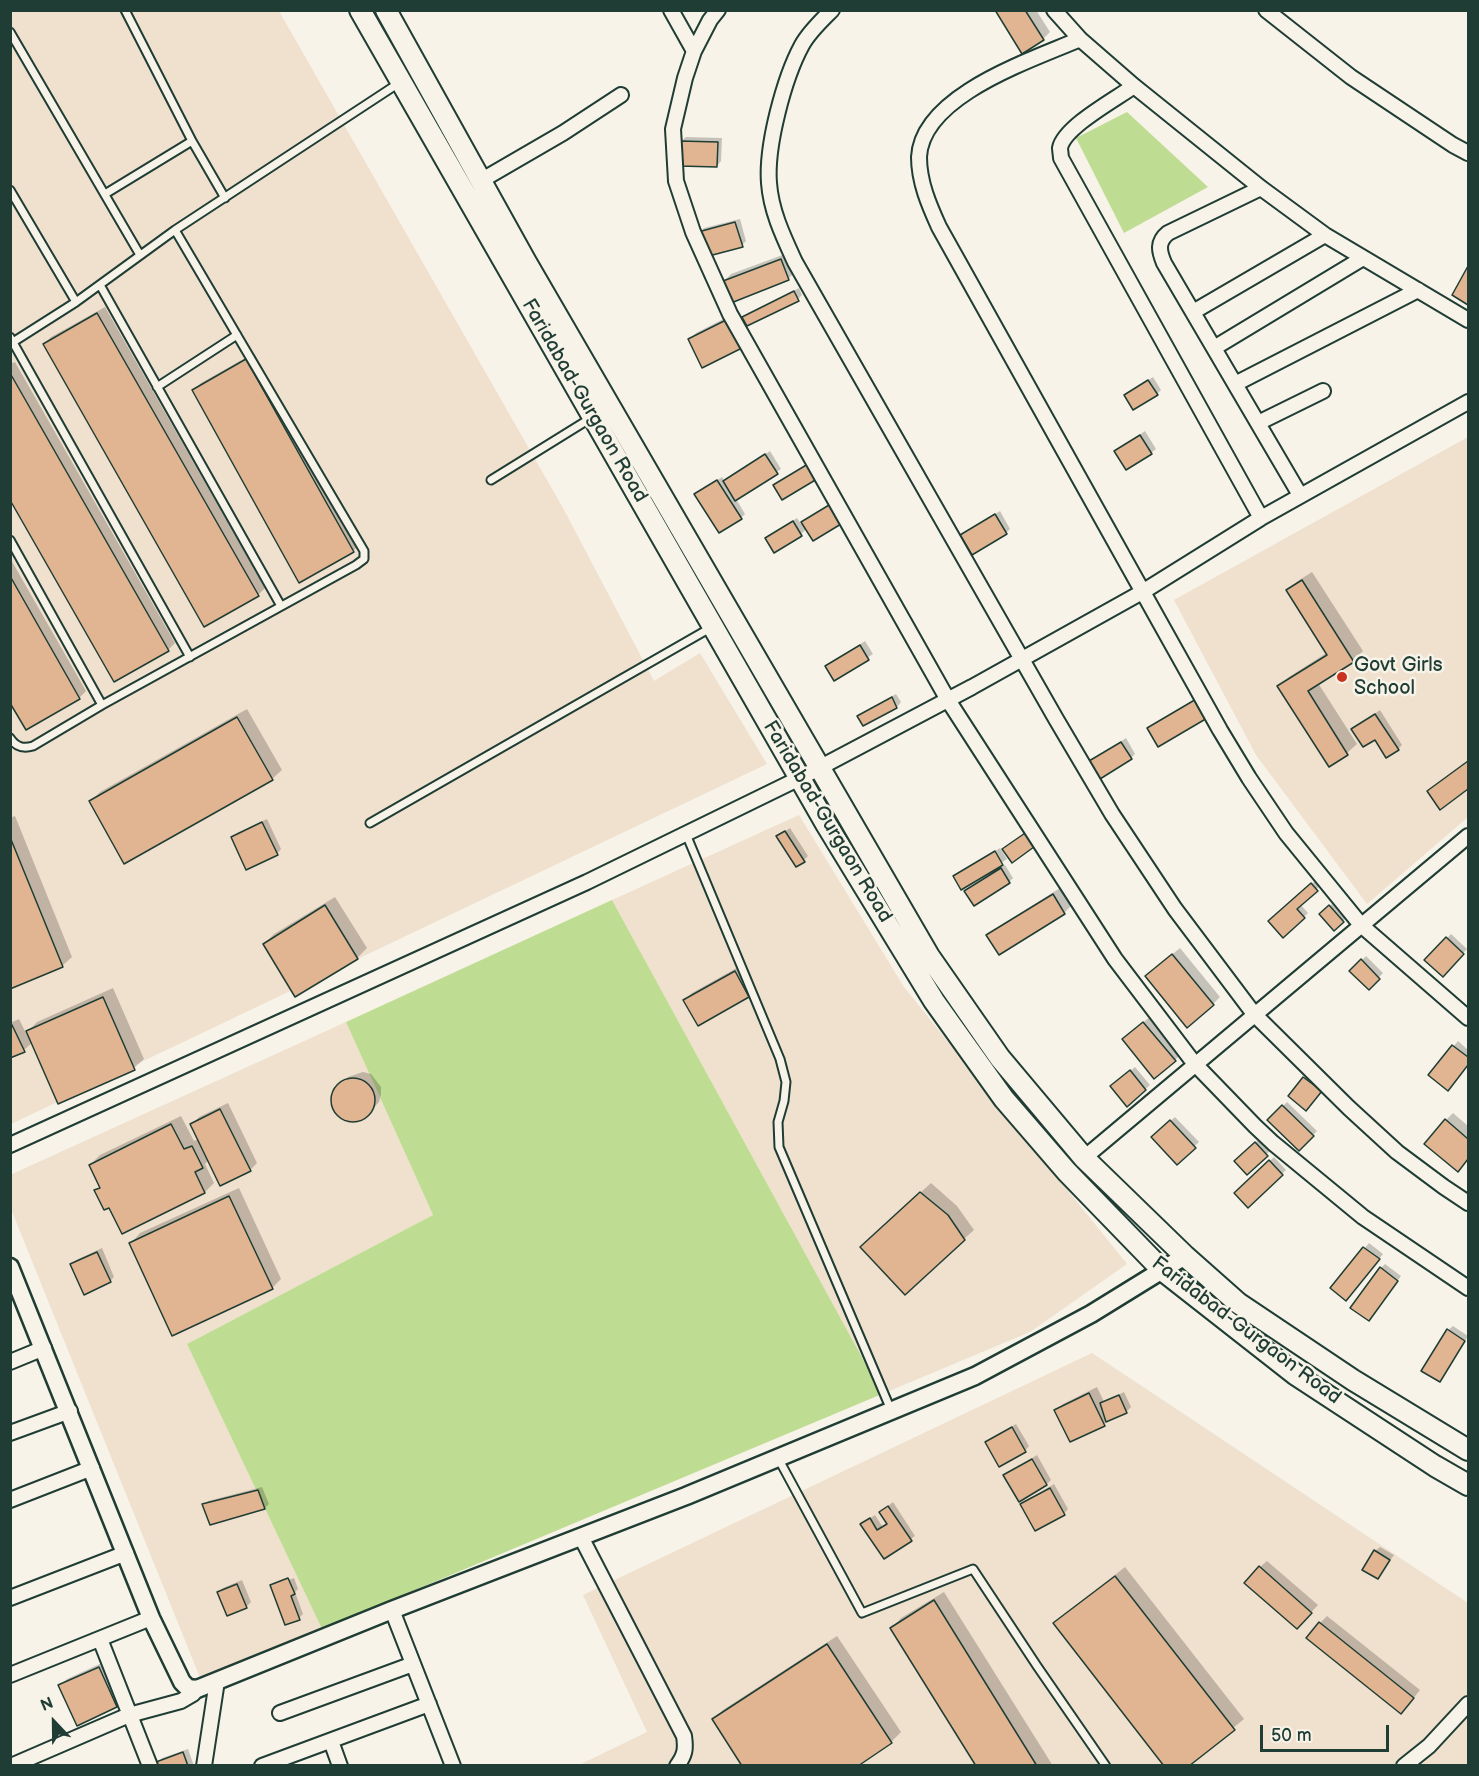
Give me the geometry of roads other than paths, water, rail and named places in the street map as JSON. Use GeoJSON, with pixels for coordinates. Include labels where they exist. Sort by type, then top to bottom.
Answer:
{"type":"FeatureCollection","features":[{"type":"Feature","properties":{"kind":"main road","name":"Faridabad-Gurgaon Road"},"geometry":{"type":"LineString","coordinates":[[386,10],[526,262],[929,956],[1000,1058],[1084,1158],[1185,1257],[1238,1303],[1353,1380],[1468,1450]]}},
{"type":"Feature","properties":{"kind":"main road","name":"Faridabad-Gurgaon Road"},"geometry":{"type":"LineString","coordinates":[[364,12],[400,82],[800,778],[934,1001],[1004,1099],[1067,1172],[1162,1270],[1296,1375],[1468,1485]]}},
{"type":"Feature","properties":{"kind":"street"},"geometry":{"type":"LineString","coordinates":[[671,10],[694,51]]}},
{"type":"Feature","properties":{"kind":"street"},"geometry":{"type":"LineString","coordinates":[[718,10],[694,51],[685,78],[673,129],[676,182],[693,232],[730,314],[948,700],[1115,959],[1194,1063],[1255,1126],[1282,1150],[1364,1217],[1468,1288]]}},
{"type":"Feature","properties":{"kind":"street"},"geometry":{"type":"LineString","coordinates":[[832,10],[817,24],[802,44],[792,66],[778,113],[769,182],[778,224],[795,262],[1021,658],[1137,854],[1254,1014],[1397,1152],[1468,1203]]}},
{"type":"Feature","properties":{"kind":"street"},"geometry":{"type":"LineString","coordinates":[[1054,10],[1080,39],[1134,86],[1261,188],[1325,235],[1468,320]]}},
{"type":"Feature","properties":{"kind":"street"},"geometry":{"type":"LineString","coordinates":[[1266,10],[1351,77],[1468,153]]}},
{"type":"Feature","properties":{"kind":"street"},"geometry":{"type":"LineString","coordinates":[[1080,39],[983,83],[956,99],[939,114],[928,130],[919,157],[928,202],[939,228],[1249,778],[1286,833],[1361,925],[1468,1018]]}},
{"type":"Feature","properties":{"kind":"street"},"geometry":{"type":"LineString","coordinates":[[1134,86],[1072,129],[1060,149],[1061,158],[1261,518]]}},
{"type":"Feature","properties":{"kind":"street"},"geometry":{"type":"LineString","coordinates":[[482,180],[562,134],[621,95]]}},
{"type":"Feature","properties":{"kind":"street"},"geometry":{"type":"LineString","coordinates":[[1261,188],[1168,233],[1162,238],[1159,247],[1160,254],[1300,495]]}},
{"type":"Feature","properties":{"kind":"street"},"geometry":{"type":"LineString","coordinates":[[1193,312],[1325,235]]}},
{"type":"Feature","properties":{"kind":"street"},"geometry":{"type":"LineString","coordinates":[[1214,348],[1363,258]]}},
{"type":"Feature","properties":{"kind":"street"},"geometry":{"type":"LineString","coordinates":[[1235,384],[1418,290]]}},
{"type":"Feature","properties":{"kind":"street"},"geometry":{"type":"LineString","coordinates":[[1258,423],[1323,391]]}},
{"type":"Feature","properties":{"kind":"street"},"geometry":{"type":"LineString","coordinates":[[10,1145],[587,882],[800,778],[948,700],[1144,591],[1300,495],[1468,402]]}},
{"type":"Feature","properties":{"kind":"street"},"geometry":{"type":"LineString","coordinates":[[1084,1158],[1194,1063],[1468,837]]}},
{"type":"Feature","properties":{"kind":"street"},"geometry":{"type":"LineString","coordinates":[[10,1267],[152,1618],[182,1682],[188,1688],[197,1689],[778,1458],[975,1376],[1091,1314],[1185,1257]]}},
{"type":"Feature","properties":{"kind":"street"},"geometry":{"type":"LineString","coordinates":[[10,1362],[44,1348]]}},
{"type":"Feature","properties":{"kind":"street"},"geometry":{"type":"LineString","coordinates":[[10,1433],[70,1411]]}},
{"type":"Feature","properties":{"kind":"street"},"geometry":{"type":"LineString","coordinates":[[10,1500],[92,1468]]}},
{"type":"Feature","properties":{"kind":"street"},"geometry":{"type":"LineString","coordinates":[[581,1537],[684,1736],[686,1747],[684,1756],[677,1766]]}},
{"type":"Feature","properties":{"kind":"street"},"geometry":{"type":"LineString","coordinates":[[10,1598],[126,1553]]}},
{"type":"Feature","properties":{"kind":"street"},"geometry":{"type":"LineString","coordinates":[[392,1610],[453,1766]]}},
{"type":"Feature","properties":{"kind":"street"},"geometry":{"type":"LineString","coordinates":[[10,1676],[152,1618]]}},
{"type":"Feature","properties":{"kind":"street"},"geometry":{"type":"LineString","coordinates":[[100,1639],[150,1766]]}},
{"type":"Feature","properties":{"kind":"street"},"geometry":{"type":"LineString","coordinates":[[280,1713],[413,1664]]}},
{"type":"Feature","properties":{"kind":"street"},"geometry":{"type":"LineString","coordinates":[[204,1766],[217,1681]]}},
{"type":"Feature","properties":{"kind":"street"},"geometry":{"type":"LineString","coordinates":[[11,1766],[129,1715],[172,1704],[193,1694],[197,1689]]}},
{"type":"Feature","properties":{"kind":"street"},"geometry":{"type":"LineString","coordinates":[[262,1766],[429,1704]]}},
{"type":"Feature","properties":{"kind":"street"},"geometry":{"type":"LineString","coordinates":[[1404,1766],[1429,1746],[1468,1704]]}},
{"type":"Feature","properties":{"kind":"street"},"geometry":{"type":"LineString","coordinates":[[331,1740],[340,1766]]}},
{"type":"Feature","properties":{"kind":"lane"},"geometry":{"type":"LineString","coordinates":[[125,10],[192,141],[225,198]]}},
{"type":"Feature","properties":{"kind":"lane"},"geometry":{"type":"LineString","coordinates":[[10,32],[140,255]]}},
{"type":"Feature","properties":{"kind":"lane"},"geometry":{"type":"LineString","coordinates":[[190,657],[12,341],[75,303],[175,230],[400,82]]}},
{"type":"Feature","properties":{"kind":"lane"},"geometry":{"type":"LineString","coordinates":[[105,194],[192,141]]}},
{"type":"Feature","properties":{"kind":"lane"},"geometry":{"type":"LineString","coordinates":[[10,190],[75,303]]}},
{"type":"Feature","properties":{"kind":"lane"},"geometry":{"type":"LineString","coordinates":[[10,738],[15,745],[33,746],[364,559],[364,551],[175,230]]}},
{"type":"Feature","properties":{"kind":"lane"},"geometry":{"type":"LineString","coordinates":[[100,285],[280,606]]}},
{"type":"Feature","properties":{"kind":"lane"},"geometry":{"type":"LineString","coordinates":[[157,387],[237,335]]}},
{"type":"Feature","properties":{"kind":"lane"},"geometry":{"type":"LineString","coordinates":[[491,480],[592,417]]}},
{"type":"Feature","properties":{"kind":"lane"},"geometry":{"type":"LineString","coordinates":[[10,540],[102,705]]}},
{"type":"Feature","properties":{"kind":"lane"},"geometry":{"type":"LineString","coordinates":[[370,823],[713,627]]}},
{"type":"Feature","properties":{"kind":"lane"},"geometry":{"type":"LineString","coordinates":[[686,834],[780,1059],[786,1082],[778,1122],[779,1147],[891,1410]]}},
{"type":"Feature","properties":{"kind":"lane"},"geometry":{"type":"LineString","coordinates":[[778,1458],[862,1613],[973,1569],[1106,1766]]}},
{"type":"Feature","properties":{"kind":"place","name":"Govt Girls School"},"geometry":{"type":"Point","coordinates":[1342,677]}}]}
